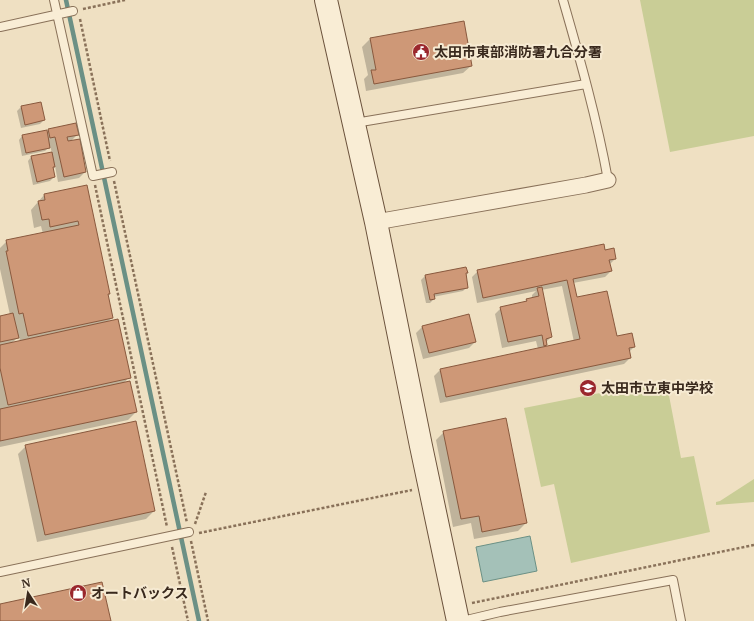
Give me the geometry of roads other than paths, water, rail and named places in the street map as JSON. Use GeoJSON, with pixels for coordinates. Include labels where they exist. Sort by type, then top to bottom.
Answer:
{"type":"FeatureCollection","features":[{"type":"Feature","properties":{"kind":"street"},"geometry":{"type":"LineString","coordinates":[[326,0],[355,123],[376,222],[420,446],[462,613]]}},
{"type":"Feature","properties":{"kind":"street"},"geometry":{"type":"LineString","coordinates":[[376,222],[608,180]]}},
{"type":"Feature","properties":{"kind":"lane"},"geometry":{"type":"LineString","coordinates":[[54,0],[60,14],[94,176],[110,173]]}},
{"type":"Feature","properties":{"kind":"lane"},"geometry":{"type":"LineString","coordinates":[[563,0],[581,62],[608,180]]}},
{"type":"Feature","properties":{"kind":"lane"},"geometry":{"type":"LineString","coordinates":[[0,27],[75,11]]}},
{"type":"Feature","properties":{"kind":"lane"},"geometry":{"type":"LineString","coordinates":[[355,123],[586,84]]}},
{"type":"Feature","properties":{"kind":"lane"},"geometry":{"type":"LineString","coordinates":[[0,572],[187,533]]}},
{"type":"Feature","properties":{"kind":"lane"},"geometry":{"type":"LineString","coordinates":[[462,621],[504,611],[673,580],[681,620]]}},
{"type":"Feature","properties":{"kind":"water"},"geometry":{"type":"Polygon","coordinates":[[[530,536],[537,571],[483,582],[476,547],[530,536]]]}},
{"type":"Feature","properties":{"kind":"waterway"},"geometry":{"type":"LineString","coordinates":[[66,0],[199,621]]}},
{"type":"Feature","properties":{"kind":"place","name":"太田市東部消防署九合分署"},"geometry":{"type":"Point","coordinates":[421,52]}},
{"type":"Feature","properties":{"kind":"place","name":"太田市立東中学校"},"geometry":{"type":"Point","coordinates":[588,388]}},
{"type":"Feature","properties":{"kind":"place","name":"オートバックス"},"geometry":{"type":"Point","coordinates":[78,593]}}]}
